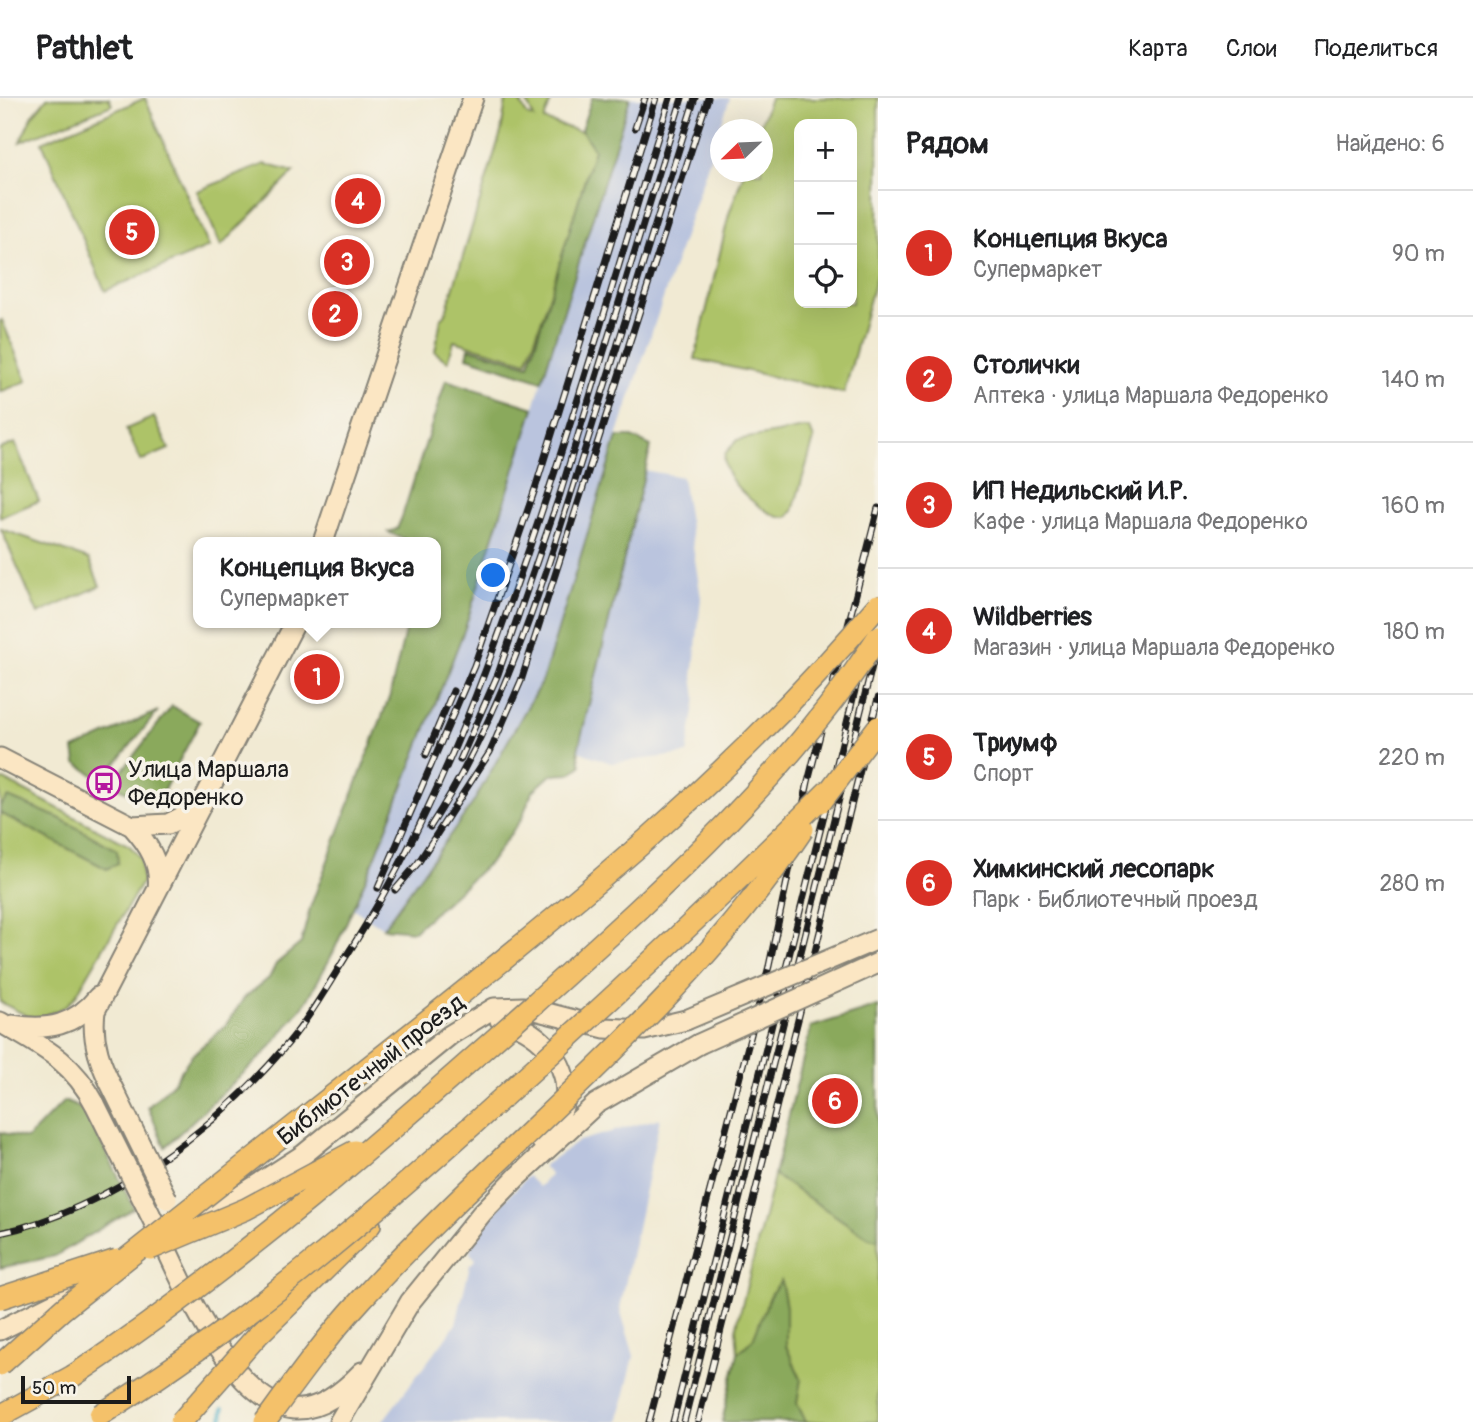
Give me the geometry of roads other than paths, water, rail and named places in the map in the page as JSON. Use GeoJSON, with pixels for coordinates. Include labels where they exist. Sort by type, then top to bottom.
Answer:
{"type":"FeatureCollection","features":[{"type":"Feature","properties":{"kind":"main road"},"geometry":{"type":"LineString","coordinates":[[0,1366],[63,1309],[549,925],[670,821],[779,718],[878,605]]}},
{"type":"Feature","properties":{"kind":"main road"},"geometry":{"type":"LineString","coordinates":[[0,1416],[73,1376],[185,1298],[344,1173],[412,1113],[669,882],[757,794],[809,733],[878,637]]}},
{"type":"Feature","properties":{"kind":"main road"},"geometry":{"type":"LineString","coordinates":[[265,1422],[359,1301],[462,1196],[588,1079],[697,967],[775,872],[828,791],[878,727]]}},
{"type":"Feature","properties":{"kind":"main road"},"geometry":{"type":"LineString","coordinates":[[181,1422],[257,1336],[412,1181],[713,905],[828,791]]}},
{"type":"Feature","properties":{"kind":"main road"},"geometry":{"type":"LineString","coordinates":[[0,1298],[162,1245],[246,1209],[346,1156],[412,1113]]}},
{"type":"Feature","properties":{"kind":"main road"},"geometry":{"type":"LineString","coordinates":[[94,1419],[151,1383],[277,1292],[412,1181]]}},
{"type":"Feature","properties":{"kind":"street"},"geometry":{"type":"LineString","coordinates":[[325,537],[473,98]]}},
{"type":"Feature","properties":{"kind":"street"},"geometry":{"type":"LineString","coordinates":[[213,1214],[187,1215],[167,1199],[103,1071],[93,1031],[95,1011],[292,628]]}},
{"type":"Feature","properties":{"kind":"street"},"geometry":{"type":"LineString","coordinates":[[5,762],[132,826],[148,845],[156,862],[158,889]]}},
{"type":"Feature","properties":{"kind":"street"},"geometry":{"type":"LineString","coordinates":[[132,826],[168,824],[199,808]]}},
{"type":"Feature","properties":{"kind":"street","name":"Библиотечный проезд"},"geometry":{"type":"LineString","coordinates":[[39,1312],[213,1214],[303,1155],[467,1022],[494,1008],[507,1006],[605,1028],[644,1030],[686,1020],[878,939]]}},
{"type":"Feature","properties":{"kind":"street"},"geometry":{"type":"LineString","coordinates":[[339,1422],[410,1303],[482,1213],[596,1104],[699,1044],[878,963]]}},
{"type":"Feature","properties":{"kind":"street"},"geometry":{"type":"LineString","coordinates":[[2,1023],[33,1029],[57,1027],[83,1012],[103,991]]}},
{"type":"Feature","properties":{"kind":"street"},"geometry":{"type":"LineString","coordinates":[[467,1022],[494,1019],[512,1022],[528,1030],[546,1045],[565,1079],[565,1097],[560,1116],[517,1177]]}},
{"type":"Feature","properties":{"kind":"street"},"geometry":{"type":"LineString","coordinates":[[2,1023],[54,1053],[72,1068],[95,1104],[226,1361],[242,1378],[279,1404],[294,1409],[331,1399],[346,1389],[382,1352]]}},
{"type":"Feature","properties":{"kind":"street"},"geometry":{"type":"LineString","coordinates":[[0,1330],[39,1312]]}},
{"type":"Feature","properties":{"kind":"street"},"geometry":{"type":"LineString","coordinates":[[0,1338],[39,1312]]}},
{"type":"Feature","properties":{"kind":"waterway"},"geometry":{"type":"LineString","coordinates":[[222,1422],[223,1409]]}},
{"type":"Feature","properties":{"kind":"railway"},"geometry":{"type":"LineString","coordinates":[[635,128],[645,98]]}},
{"type":"Feature","properties":{"kind":"railway"},"geometry":{"type":"LineString","coordinates":[[378,888],[474,666],[535,489],[656,98]]}},
{"type":"Feature","properties":{"kind":"railway"},"geometry":{"type":"LineString","coordinates":[[0,1233],[41,1222],[121,1185],[160,1160],[230,1104],[298,1030],[381,899],[449,760],[506,615],[562,450],[670,98]]}},
{"type":"Feature","properties":{"kind":"railway"},"geometry":{"type":"LineString","coordinates":[[460,760],[498,674],[560,494],[682,98]]}},
{"type":"Feature","properties":{"kind":"railway"},"geometry":{"type":"LineString","coordinates":[[430,827],[480,738],[520,645],[553,549],[695,98]]}},
{"type":"Feature","properties":{"kind":"railway"},"geometry":{"type":"LineString","coordinates":[[395,890],[418,863],[490,752],[521,681],[708,98]]}},
{"type":"Feature","properties":{"kind":"railway"},"geometry":{"type":"LineString","coordinates":[[649,1422],[769,966],[808,782],[878,508]]}},
{"type":"Feature","properties":{"kind":"railway"},"geometry":{"type":"LineString","coordinates":[[673,1422],[878,598]]}},
{"type":"Feature","properties":{"kind":"railway"},"geometry":{"type":"LineString","coordinates":[[684,1422],[878,642]]}},
{"type":"Feature","properties":{"kind":"railway"},"geometry":{"type":"LineString","coordinates":[[426,755],[453,691]]}},
{"type":"Feature","properties":{"kind":"railway"},"geometry":{"type":"LineString","coordinates":[[698,1422],[878,698]]}},
{"type":"Feature","properties":{"kind":"place","name":"Wildberries"},"geometry":{"type":"Point","coordinates":[358,201]}},
{"type":"Feature","properties":{"kind":"place","name":"Триумф"},"geometry":{"type":"Point","coordinates":[132,232]}},
{"type":"Feature","properties":{"kind":"place","name":"ИП Недильский И.Р."},"geometry":{"type":"Point","coordinates":[347,262]}},
{"type":"Feature","properties":{"kind":"place","name":"Столички"},"geometry":{"type":"Point","coordinates":[335,314]}},
{"type":"Feature","properties":{"kind":"place","name":"Концепция Вкуса"},"geometry":{"type":"Point","coordinates":[317,677]}},
{"type":"Feature","properties":{"kind":"place","name":"Улица Маршала Федоренко"},"geometry":{"type":"Point","coordinates":[104,783]}},
{"type":"Feature","properties":{"kind":"place","name":"Химкинский лесопарк"},"geometry":{"type":"Point","coordinates":[835,1101]}}]}
